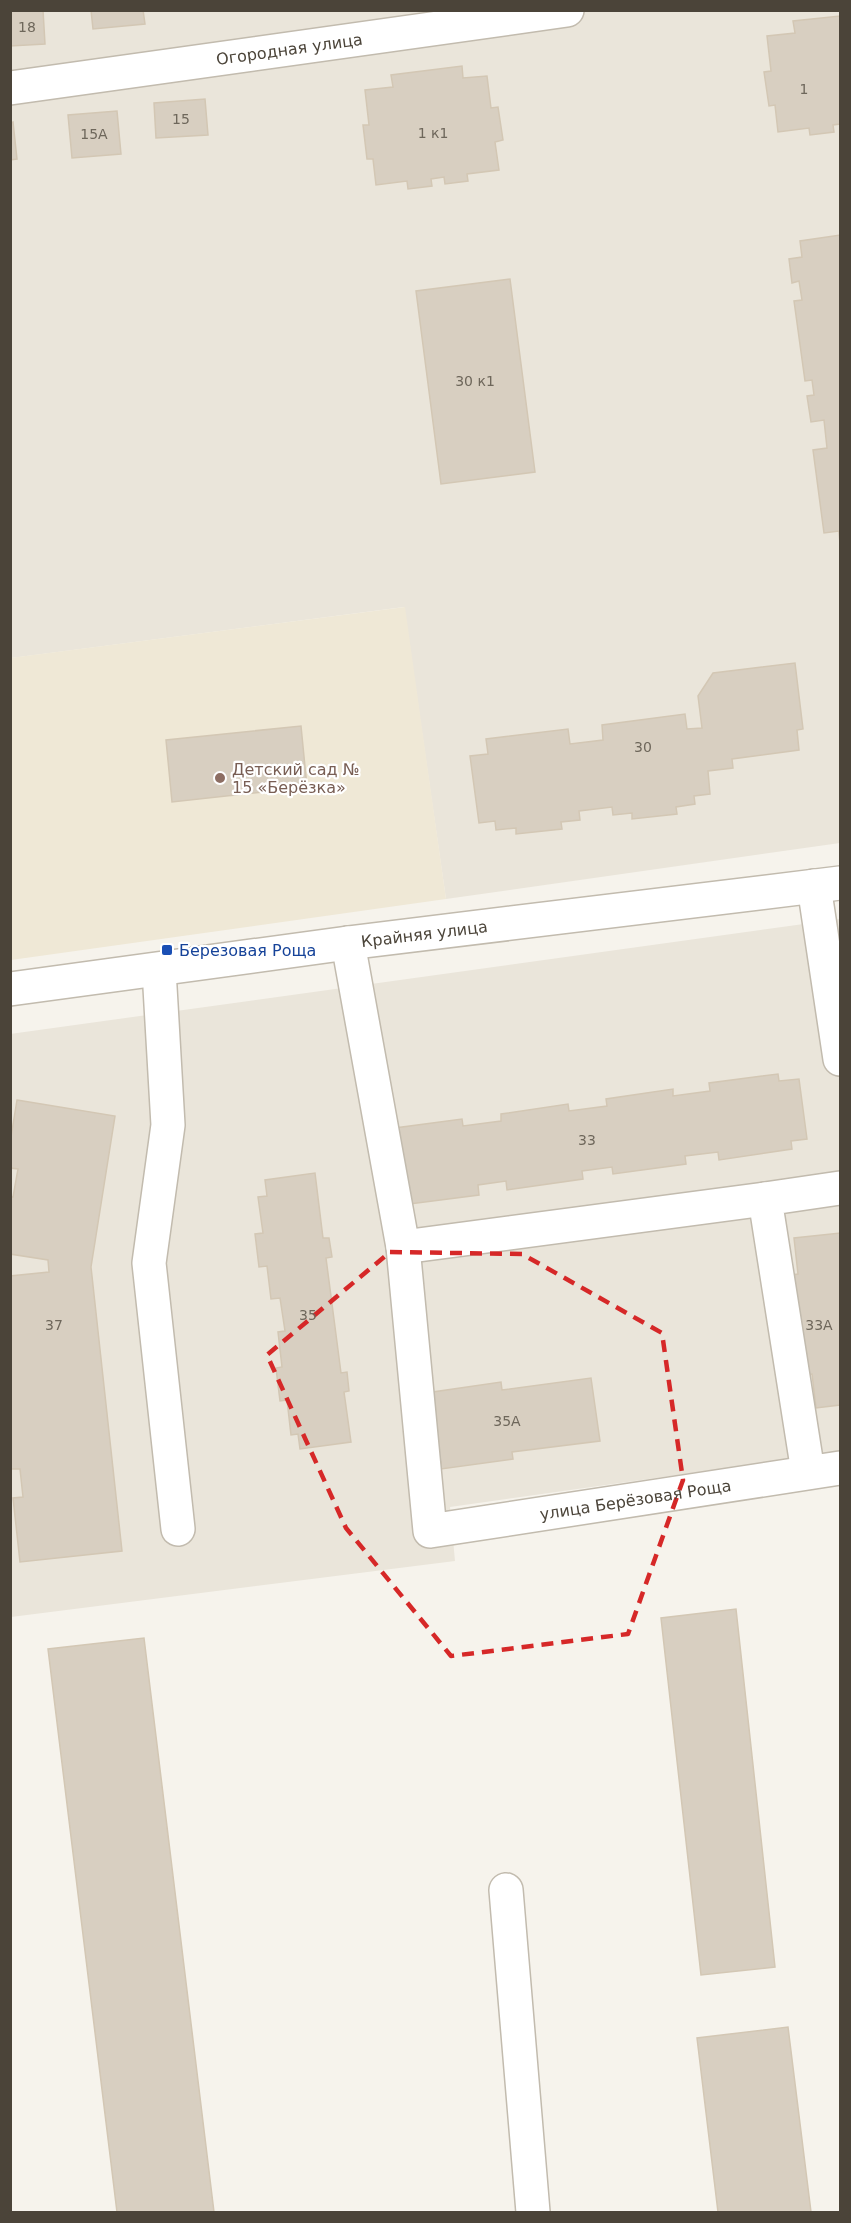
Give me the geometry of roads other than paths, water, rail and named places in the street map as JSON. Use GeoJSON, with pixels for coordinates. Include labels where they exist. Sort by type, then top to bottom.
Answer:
{"type":"FeatureCollection","features":[{"type":"Feature","properties":{"kind":"street","name":"Огородная улица"},"geometry":{"type":"LineString","coordinates":[[10,88],[567,10]]}},
{"type":"Feature","properties":{"kind":"street","name":"Крайняя улица"},"geometry":{"type":"LineString","coordinates":[[10,989],[348,943],[827,885]]}},
{"type":"Feature","properties":{"kind":"street"},"geometry":{"type":"LineString","coordinates":[[827,885],[840,1059]]}},
{"type":"Feature","properties":{"kind":"street"},"geometry":{"type":"LineString","coordinates":[[348,943],[403,1246],[840,1188]]}},
{"type":"Feature","properties":{"kind":"street"},"geometry":{"type":"LineString","coordinates":[[159,970],[168,1125],[149,1263],[178,1529]]}},
{"type":"Feature","properties":{"kind":"street"},"geometry":{"type":"LineString","coordinates":[[765,1199],[808,1472]]}},
{"type":"Feature","properties":{"kind":"street","name":"улица Берёзовая Роща"},"geometry":{"type":"LineString","coordinates":[[403,1246],[430,1531],[840,1467]]}},
{"type":"Feature","properties":{"kind":"street"},"geometry":{"type":"LineString","coordinates":[[506,1890],[533,2212]]}},
{"type":"Feature","properties":{"kind":"place","name":"Детский сад № 15 «Берёзка»"},"geometry":{"type":"Point","coordinates":[220,778]}},
{"type":"Feature","properties":{"kind":"place","name":"Березовая Роща"},"geometry":{"type":"Point","coordinates":[167,950]}}]}
